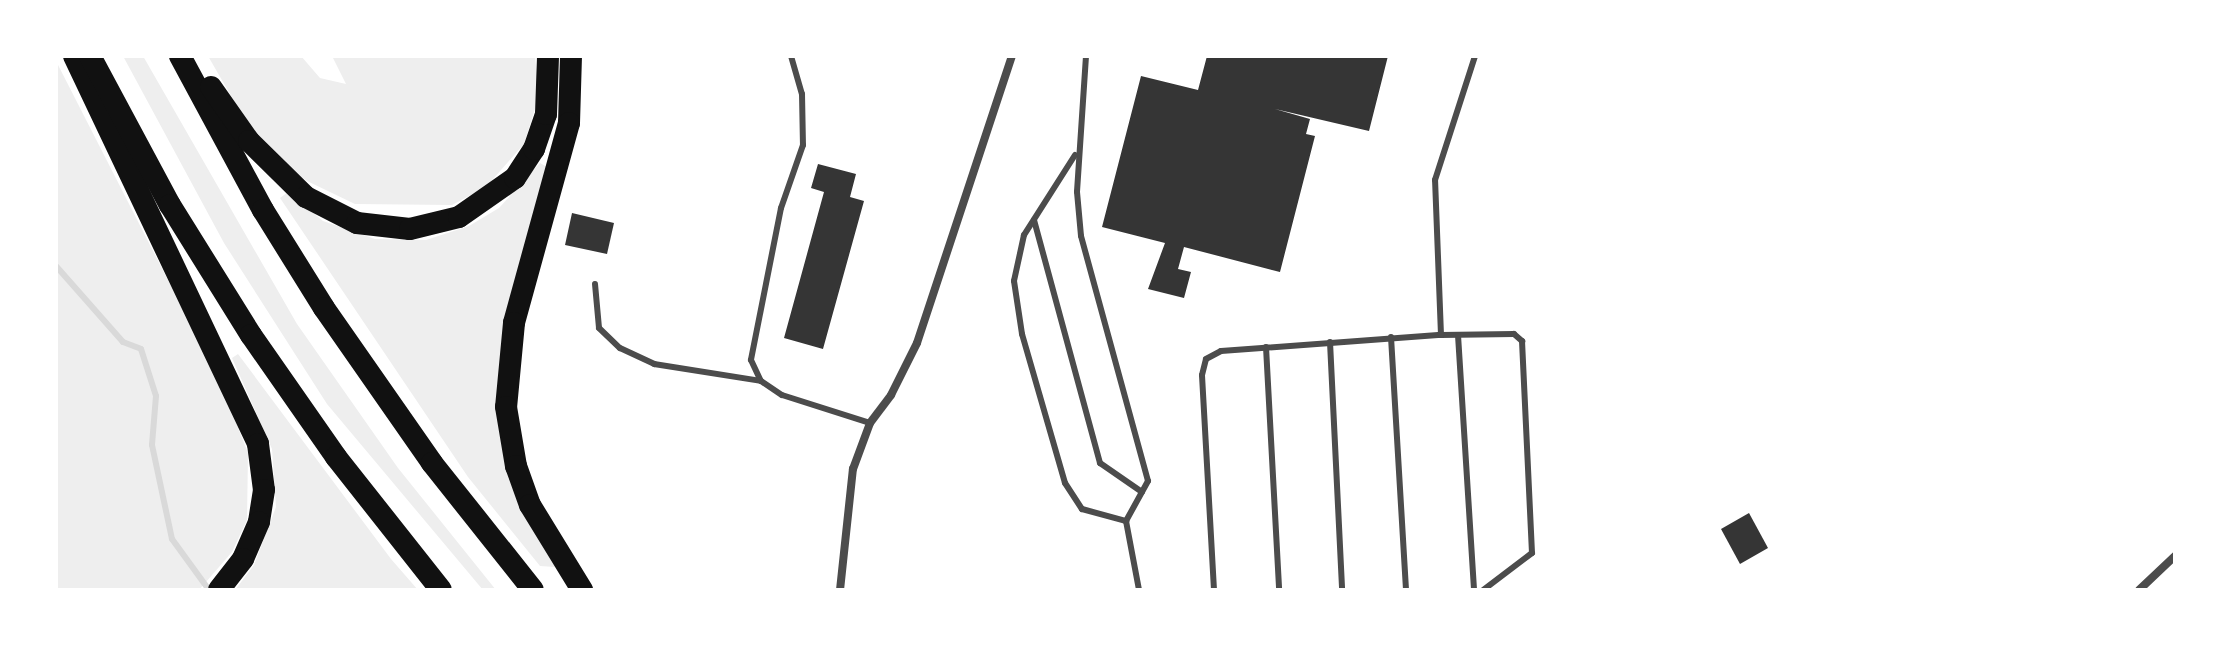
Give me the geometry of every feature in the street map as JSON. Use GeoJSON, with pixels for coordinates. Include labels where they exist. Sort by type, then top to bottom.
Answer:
{"type":"FeatureCollection","features":[{"type":"Feature","properties":{"kind":"highway"},"geometry":{"type":"LineString","coordinates":[[74,56],[254,431],[264,490],[259,522],[243,559],[219,590]]}},
{"type":"Feature","properties":{"kind":"highway"},"geometry":{"type":"LineString","coordinates":[[90,56],[170,205],[251,335],[336,457],[441,590]]}},
{"type":"Feature","properties":{"kind":"highway"},"geometry":{"type":"LineString","coordinates":[[180,56],[251,188],[324,308],[432,463],[533,590]]}},
{"type":"Feature","properties":{"kind":"highway"},"geometry":{"type":"LineString","coordinates":[[190,56],[238,128],[288,183],[340,217],[392,229],[459,217],[515,178],[534,149],[546,114],[548,56]]}},
{"type":"Feature","properties":{"kind":"highway"},"geometry":{"type":"LineString","coordinates":[[571,56],[569,123],[514,323],[506,407],[516,466],[530,505],[582,590]]}},
{"type":"Feature","properties":{"kind":"street"},"geometry":{"type":"LineString","coordinates":[[840,590],[847,491],[870,423],[891,395],[917,343],[1012,56]]}},
{"type":"Feature","properties":{"kind":"street"},"geometry":{"type":"LineString","coordinates":[[2139,590],[2175,556]]}},
{"type":"Feature","properties":{"kind":"lane"},"geometry":{"type":"LineString","coordinates":[[761,381],[751,360],[754,335],[781,208],[803,145],[802,94],[791,56]]}},
{"type":"Feature","properties":{"kind":"lane"},"geometry":{"type":"LineString","coordinates":[[1086,56],[1077,152],[1081,236],[1148,481],[1126,521],[1139,590]]}},
{"type":"Feature","properties":{"kind":"lane"},"geometry":{"type":"LineString","coordinates":[[1441,335],[1435,180],[1475,56]]}},
{"type":"Feature","properties":{"kind":"lane"},"geometry":{"type":"LineString","coordinates":[[1077,152],[1024,235],[1014,281],[1022,334],[1065,483],[1082,509],[1126,521]]}},
{"type":"Feature","properties":{"kind":"lane"},"geometry":{"type":"LineString","coordinates":[[1034,220],[1100,463],[1142,492]]}},
{"type":"Feature","properties":{"kind":"lane"},"geometry":{"type":"LineString","coordinates":[[595,284],[599,328],[620,348],[680,370],[761,381],[782,395],[870,423]]}},
{"type":"Feature","properties":{"kind":"lane"},"geometry":{"type":"LineString","coordinates":[[1214,590],[1202,375],[1206,359],[1221,351],[1266,347],[1391,337],[1514,334],[1522,341],[1532,553],[1483,590]]}},
{"type":"Feature","properties":{"kind":"lane"},"geometry":{"type":"LineString","coordinates":[[1458,335],[1474,590]]}},
{"type":"Feature","properties":{"kind":"lane"},"geometry":{"type":"LineString","coordinates":[[1391,337],[1406,590]]}},
{"type":"Feature","properties":{"kind":"lane"},"geometry":{"type":"LineString","coordinates":[[1330,342],[1342,590]]}},
{"type":"Feature","properties":{"kind":"lane"},"geometry":{"type":"LineString","coordinates":[[1266,347],[1279,590]]}},
{"type":"Feature","properties":{"kind":"shaded area"},"geometry":{"type":"Polygon","coordinates":[[[123,56],[143,56],[297,324],[398,468],[496,590],[483,590],[327,404],[224,243],[123,56]]]}},
{"type":"Feature","properties":{"kind":"shaded area"},"geometry":{"type":"Polygon","coordinates":[[[208,56],[301,56],[320,78],[346,84],[332,56],[535,56],[539,96],[524,144],[486,187],[452,205],[355,204],[307,181],[279,161],[245,120],[208,56]]]}},
{"type":"Feature","properties":{"kind":"shaded area"},"geometry":{"type":"Polygon","coordinates":[[[56,61],[220,382],[248,453],[247,520],[232,552],[199,590],[56,590],[56,61]]]}},
{"type":"Feature","properties":{"kind":"shaded area"},"geometry":{"type":"Polygon","coordinates":[[[540,163],[549,168],[503,322],[499,409],[555,567],[540,566],[468,477],[280,198],[288,192],[323,221],[375,239],[426,240],[469,226],[499,208],[540,163]]]}},
{"type":"Feature","properties":{"kind":"shaded area"},"geometry":{"type":"Polygon","coordinates":[[[238,354],[391,559],[418,590],[235,590],[254,565],[276,507],[272,449],[232,358],[238,354]]]}},
{"type":"Feature","properties":{"kind":"building"},"geometry":{"type":"Polygon","coordinates":[[[1207,56],[1388,56],[1369,131],[1275,109],[1310,119],[1306,134],[1315,136],[1280,272],[1184,247],[1178,269],[1191,272],[1184,298],[1148,289],[1165,243],[1102,227],[1141,76],[1198,90],[1207,56]]]}},
{"type":"Feature","properties":{"kind":"building"},"geometry":{"type":"Polygon","coordinates":[[[818,164],[856,174],[850,197],[864,201],[823,349],[784,338],[824,192],[811,188],[818,164]]]}},
{"type":"Feature","properties":{"kind":"building"},"geometry":{"type":"Polygon","coordinates":[[[572,213],[614,223],[607,254],[565,245],[572,213]]]}},
{"type":"Feature","properties":{"kind":"building"},"geometry":{"type":"Polygon","coordinates":[[[1749,513],[1768,548],[1740,564],[1721,529],[1749,513]]]}},
{"type":"Feature","properties":{"kind":"waterway"},"geometry":{"type":"LineString","coordinates":[[56,266],[123,342],[141,349],[156,396],[152,445],[172,539],[209,590]]}}]}
